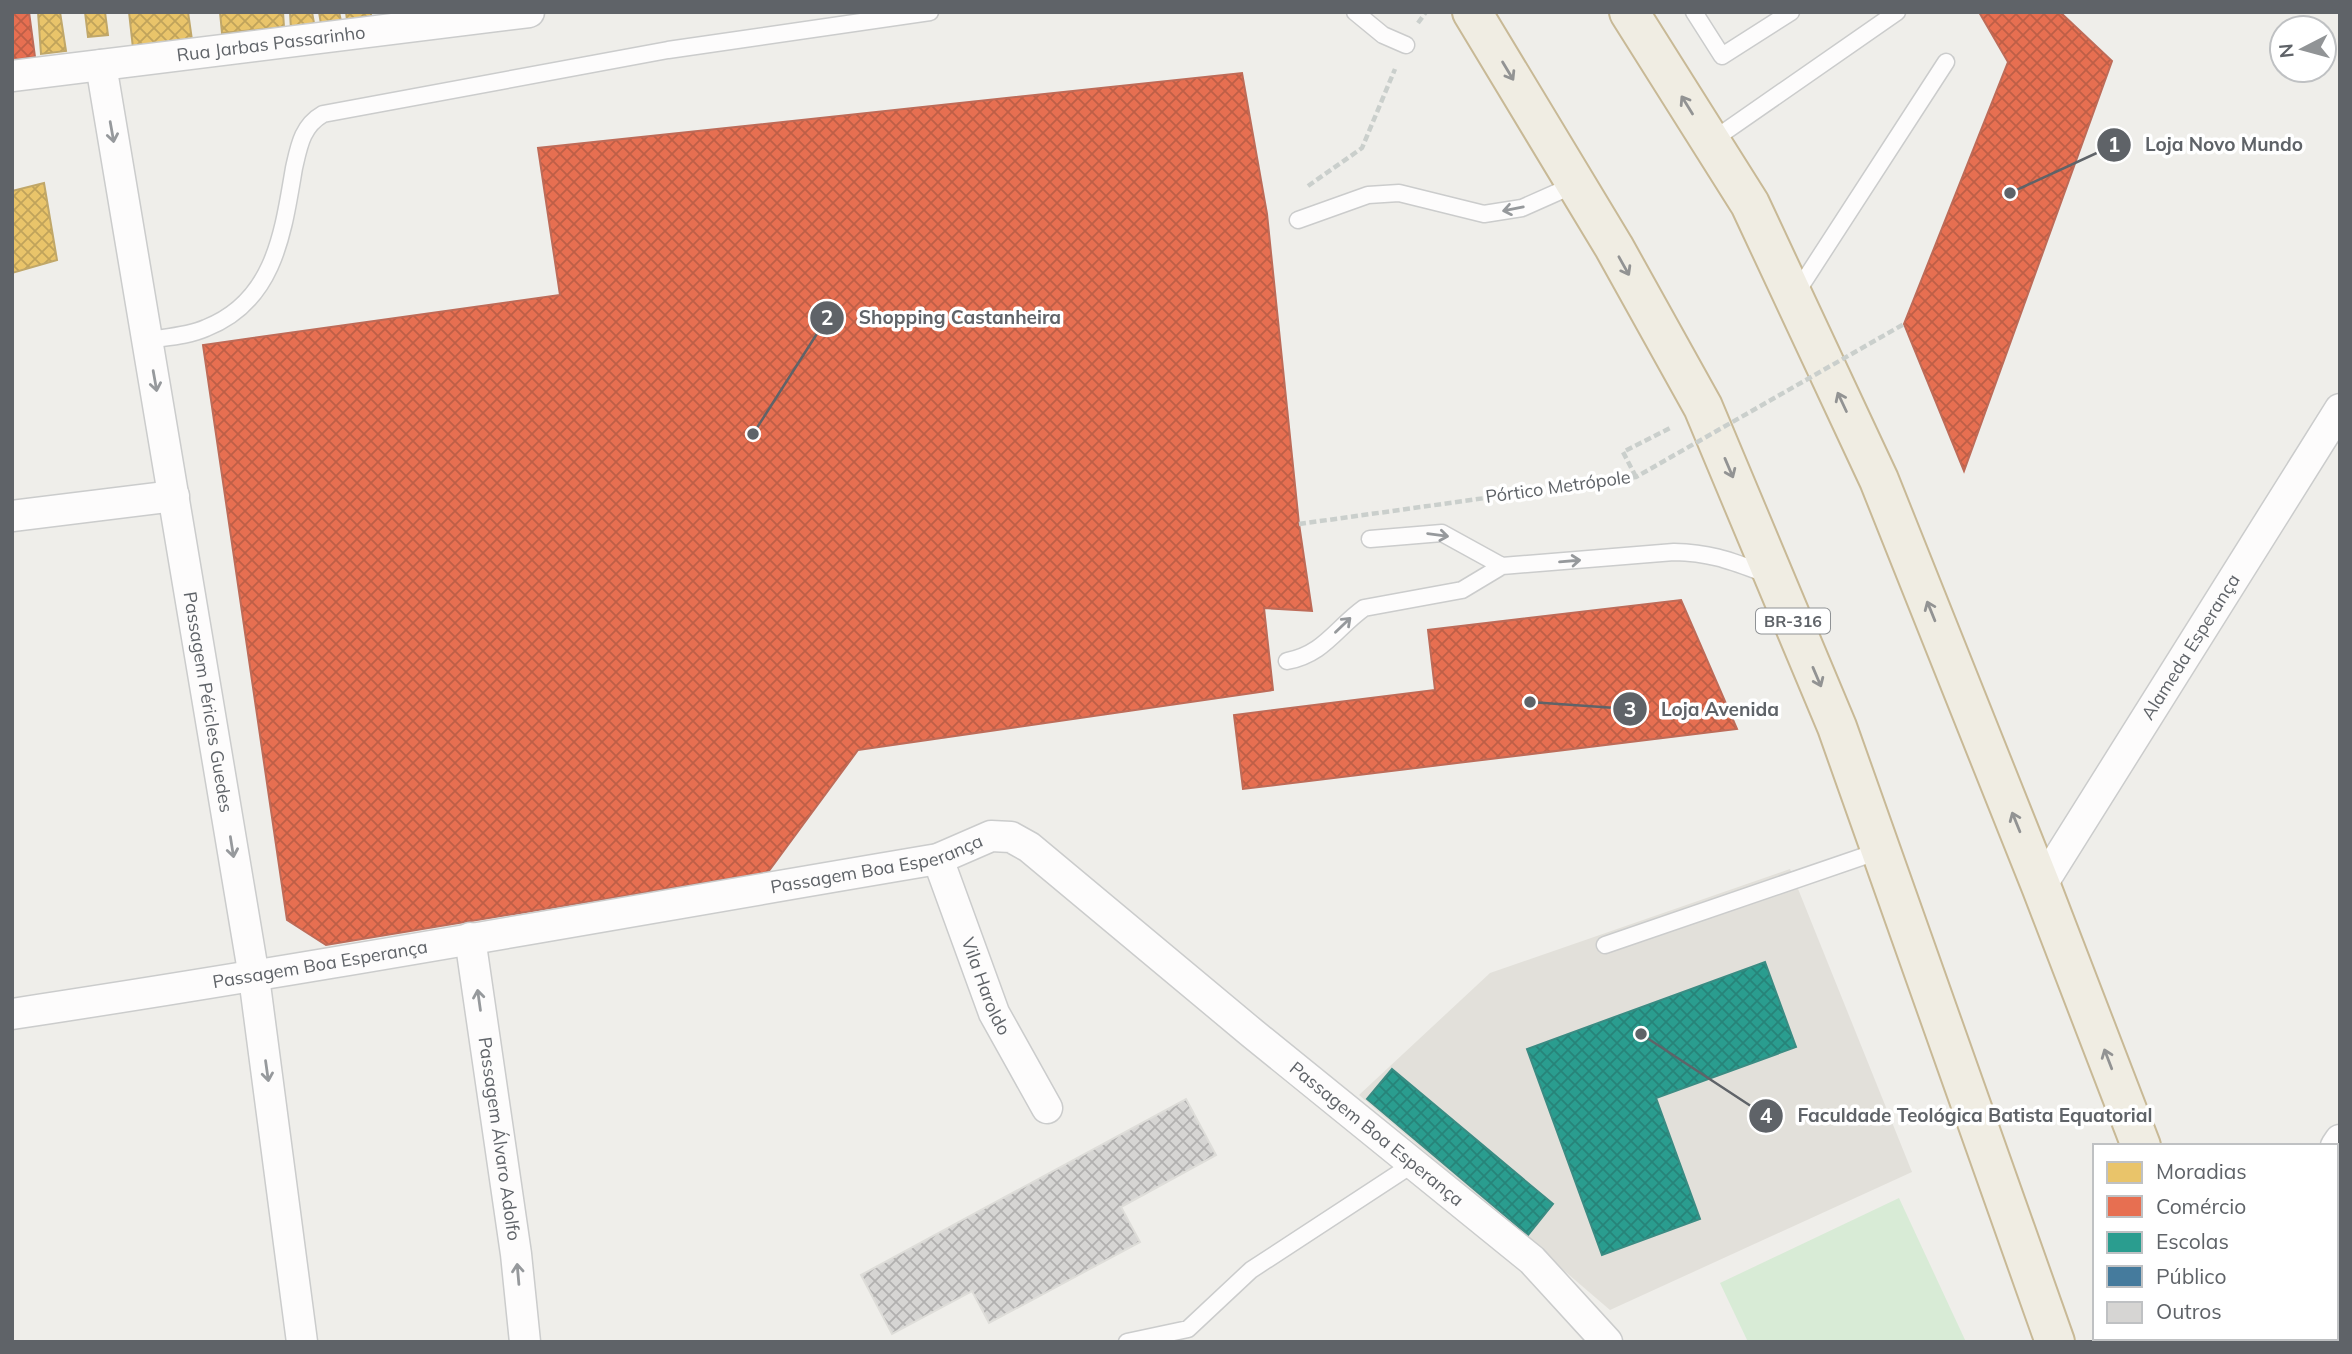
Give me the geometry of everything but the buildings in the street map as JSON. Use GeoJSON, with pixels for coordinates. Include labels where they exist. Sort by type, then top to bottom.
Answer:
{"type":"FeatureCollection","features":[{"type":"Feature","properties":{"kind":"highway","name":"BR-316"},"geometry":{"type":"LineString","coordinates":[[1472,12],[1576,184],[1703,407],[1837,727],[2031,1267],[2067,1342]]}},
{"type":"Feature","properties":{"kind":"highway"},"geometry":{"type":"LineString","coordinates":[[1629,12],[1750,204],[1879,480],[2041,886],[2140,1144]]}},
{"type":"Feature","properties":{"kind":"highway"},"geometry":{"type":"LineString","coordinates":[[2031,1267],[2055,1342]]}},
{"type":"Feature","properties":{"kind":"street","name":"Rua Jarbas Passarinho"},"geometry":{"type":"LineString","coordinates":[[12,76],[529,12]]}},
{"type":"Feature","properties":{"kind":"street","name":"Passagem Péricles Guedes"},"geometry":{"type":"LineString","coordinates":[[101,65],[254,977],[302,1342]]}},
{"type":"Feature","properties":{"kind":"street","name":"Alameda Esperança"},"geometry":{"type":"LineString","coordinates":[[2041,886],[2340,409]]}},
{"type":"Feature","properties":{"kind":"street"},"geometry":{"type":"LineString","coordinates":[[12,516],[174,496]]}},
{"type":"Feature","properties":{"kind":"street","name":"Passagem Boa Esperança"},"geometry":{"type":"LineString","coordinates":[[12,1014],[254,977],[938,859],[991,836],[1011,837],[1029,847],[1532,1260],[1607,1342]]}},
{"type":"Feature","properties":{"kind":"street","name":"Vila Haroldo"},"geometry":{"type":"LineString","coordinates":[[938,859],[994,1013],[1047,1108]]}},
{"type":"Feature","properties":{"kind":"street","name":"Passagem Álvaro Adolfo"},"geometry":{"type":"LineString","coordinates":[[470,938],[516,1254],[525,1342]]}},
{"type":"Feature","properties":{"kind":"lane"},"geometry":{"type":"LineString","coordinates":[[148,340],[205,329],[239,308],[259,287],[273,263],[283,232],[304,131],[313,120],[323,114],[668,50],[930,12]]}},
{"type":"Feature","properties":{"kind":"lane"},"geometry":{"type":"LineString","coordinates":[[1355,12],[1383,35],[1406,45]]}},
{"type":"Feature","properties":{"kind":"lane"},"geometry":{"type":"LineString","coordinates":[[1693,12],[1722,56],[1791,12]]}},
{"type":"Feature","properties":{"kind":"lane"},"geometry":{"type":"LineString","coordinates":[[1710,142],[1897,12]]}},
{"type":"Feature","properties":{"kind":"lane"},"geometry":{"type":"LineString","coordinates":[[1793,297],[1946,62]]}},
{"type":"Feature","properties":{"kind":"lane"},"geometry":{"type":"LineString","coordinates":[[1298,220],[1368,195],[1399,193],[1484,215],[1522,208],[1576,184]]}},
{"type":"Feature","properties":{"kind":"lane"},"geometry":{"type":"LineString","coordinates":[[1370,538],[1442,533],[1502,566]]}},
{"type":"Feature","properties":{"kind":"lane"},"geometry":{"type":"LineString","coordinates":[[1287,661],[1316,652],[1351,617],[1364,608],[1462,590],[1502,566],[1674,552],[1699,553],[1716,556],[1775,577]]}},
{"type":"Feature","properties":{"kind":"lane"},"geometry":{"type":"LineString","coordinates":[[1605,945],[1882,850]]}},
{"type":"Feature","properties":{"kind":"lane"},"geometry":{"type":"LineString","coordinates":[[1127,1342],[1188,1329],[1251,1270],[1413,1164]]}},
{"type":"Feature","properties":{"kind":"path"},"geometry":{"type":"LineString","coordinates":[[1298,192],[1362,148],[1406,45]]}},
{"type":"Feature","properties":{"kind":"path","name":"Pórtico Metrópole"},"geometry":{"type":"LineString","coordinates":[[1299,524],[1636,477],[1904,324]]}},
{"type":"Feature","properties":{"kind":"path"},"geometry":{"type":"LineString","coordinates":[[1636,477],[1623,452],[1665,431]]}},
{"type":"Feature","properties":{"kind":"shaded area"},"geometry":{"type":"Polygon","coordinates":[[[1790,869],[1912,1172],[1610,1310],[1359,1095],[1490,973],[1790,869]]]}},
{"type":"Feature","properties":{"kind":"green space"},"geometry":{"type":"Polygon","coordinates":[[[1899,1198],[1966,1342],[1748,1342],[1720,1283],[1899,1198]]]}},
{"type":"Feature","properties":{"kind":"place","name":"Loja Novo Mundo"},"geometry":{"type":"Point","coordinates":[2010,193]}},
{"type":"Feature","properties":{"kind":"place","name":"Shopping Castanheira"},"geometry":{"type":"Point","coordinates":[753,434]}},
{"type":"Feature","properties":{"kind":"place","name":"Loja Avenida"},"geometry":{"type":"Point","coordinates":[1530,702]}},
{"type":"Feature","properties":{"kind":"place","name":"Faculdade Teológica Batista Equatorial"},"geometry":{"type":"Point","coordinates":[1641,1034]}}]}
